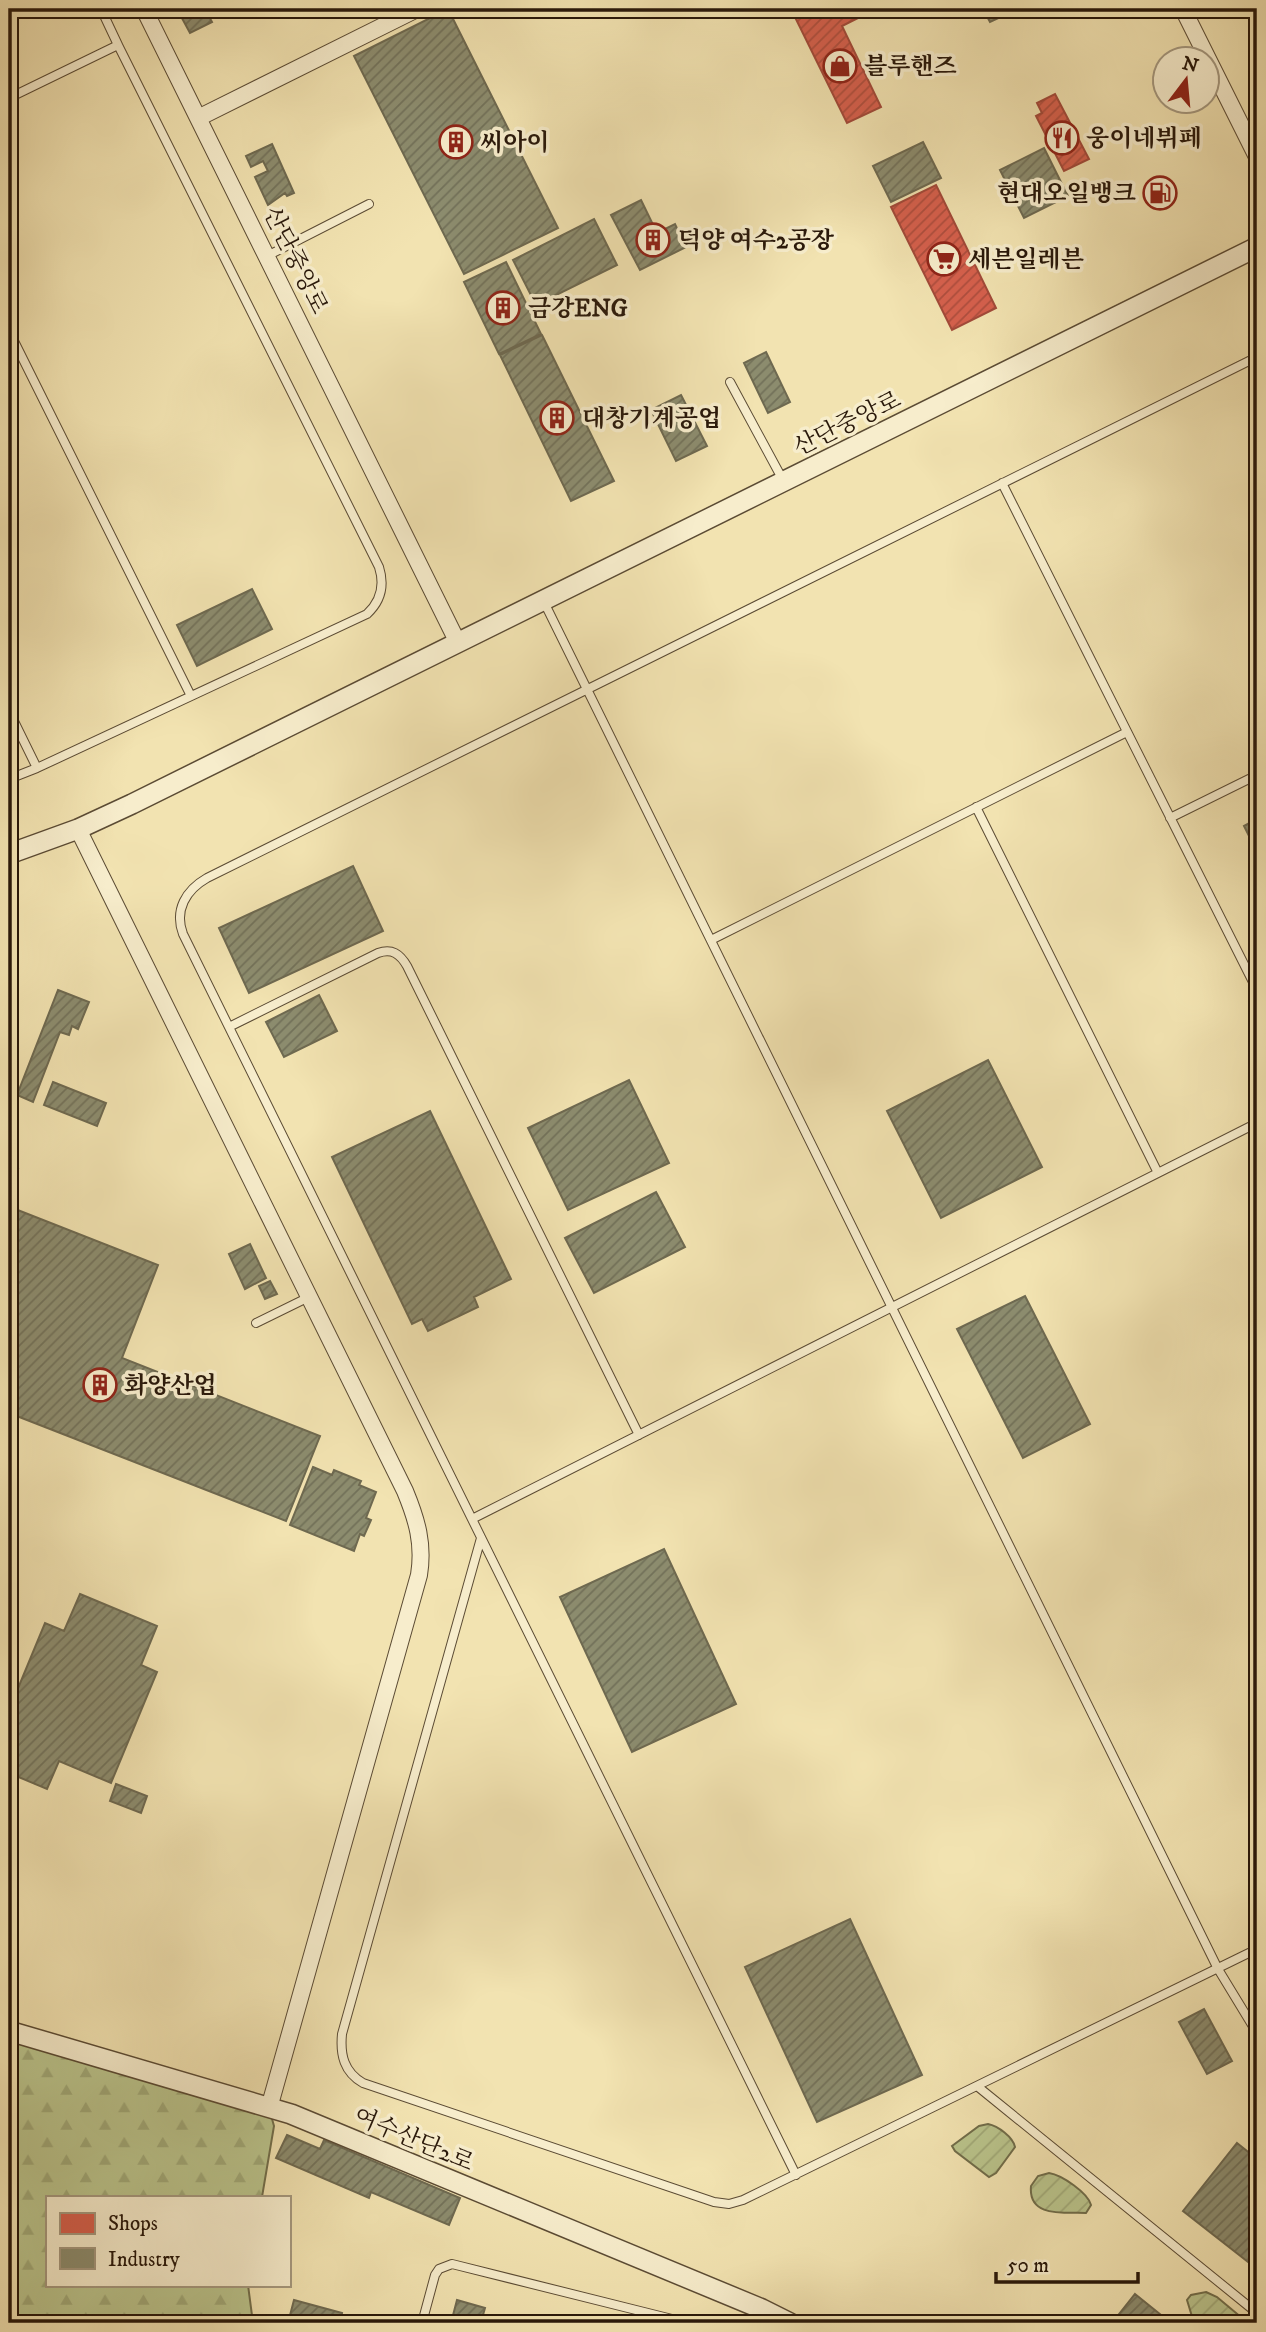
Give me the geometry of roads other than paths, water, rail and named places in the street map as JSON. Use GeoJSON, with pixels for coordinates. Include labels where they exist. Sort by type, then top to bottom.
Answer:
{"type":"FeatureCollection","features":[{"type":"Feature","properties":{"kind":"street","name":"산단중앙로"},"geometry":{"type":"LineString","coordinates":[[144,9],[458,643]]}},
{"type":"Feature","properties":{"kind":"street"},"geometry":{"type":"LineString","coordinates":[[198,118],[417,9]]}},
{"type":"Feature","properties":{"kind":"street"},"geometry":{"type":"LineString","coordinates":[[1183,9],[1257,157]]}},
{"type":"Feature","properties":{"kind":"street","name":"산단중앙로"},"geometry":{"type":"LineString","coordinates":[[9,854],[78,829],[1257,247]]}},
{"type":"Feature","properties":{"kind":"street"},"geometry":{"type":"LineString","coordinates":[[78,829],[405,1491],[419,1530],[421,1559],[411,1602],[269,2108]]}},
{"type":"Feature","properties":{"kind":"street","name":"여수산단2로"},"geometry":{"type":"LineString","coordinates":[[9,2031],[291,2114],[790,2323]]}},
{"type":"Feature","properties":{"kind":"lane"},"geometry":{"type":"LineString","coordinates":[[9,779],[367,614],[379,598],[383,581],[100,9]]}},
{"type":"Feature","properties":{"kind":"lane"},"geometry":{"type":"LineString","coordinates":[[9,98],[118,45]]}},
{"type":"Feature","properties":{"kind":"lane"},"geometry":{"type":"LineString","coordinates":[[267,256],[369,204]]}},
{"type":"Feature","properties":{"kind":"lane"},"geometry":{"type":"LineString","coordinates":[[9,331],[191,696]]}},
{"type":"Feature","properties":{"kind":"lane"},"geometry":{"type":"LineString","coordinates":[[796,2175],[181,929],[181,908],[193,888],[207,878],[1257,357]]}},
{"type":"Feature","properties":{"kind":"lane"},"geometry":{"type":"LineString","coordinates":[[730,382],[784,482]]}},
{"type":"Feature","properties":{"kind":"lane"},"geometry":{"type":"LineString","coordinates":[[1002,483],[1257,990]]}},
{"type":"Feature","properties":{"kind":"lane"},"geometry":{"type":"LineString","coordinates":[[543,601],[1218,1969],[1257,2033]]}},
{"type":"Feature","properties":{"kind":"lane"},"geometry":{"type":"LineString","coordinates":[[9,710],[37,768]]}},
{"type":"Feature","properties":{"kind":"lane"},"geometry":{"type":"LineString","coordinates":[[710,940],[1127,732]]}},
{"type":"Feature","properties":{"kind":"lane"},"geometry":{"type":"LineString","coordinates":[[1170,818],[1257,775]]}},
{"type":"Feature","properties":{"kind":"lane"},"geometry":{"type":"LineString","coordinates":[[976,807],[1158,1173]]}},
{"type":"Feature","properties":{"kind":"lane"},"geometry":{"type":"LineString","coordinates":[[229,1027],[378,953],[392,951],[399,955],[639,1434]]}},
{"type":"Feature","properties":{"kind":"lane"},"geometry":{"type":"LineString","coordinates":[[472,1519],[1257,1123]]}},
{"type":"Feature","properties":{"kind":"lane"},"geometry":{"type":"LineString","coordinates":[[256,1323],[309,1297]]}},
{"type":"Feature","properties":{"kind":"lane"},"geometry":{"type":"LineString","coordinates":[[481,1538],[342,2034],[343,2060],[356,2079],[372,2087],[721,2204],[743,2200],[796,2175],[1257,1949]]}},
{"type":"Feature","properties":{"kind":"lane"},"geometry":{"type":"LineString","coordinates":[[976,2086],[1257,2313]]}},
{"type":"Feature","properties":{"kind":"lane"},"geometry":{"type":"LineString","coordinates":[[422,2323],[435,2275],[439,2269],[452,2264],[688,2323]]}},
{"type":"Feature","properties":{"kind":"place","name":"블루핸즈"},"geometry":{"type":"Point","coordinates":[840,66]}},
{"type":"Feature","properties":{"kind":"place","name":"웅이네뷔페"},"geometry":{"type":"Point","coordinates":[1062,138]}},
{"type":"Feature","properties":{"kind":"place","name":"씨아이"},"geometry":{"type":"Point","coordinates":[456,142]}},
{"type":"Feature","properties":{"kind":"place","name":"현대오일뱅크"},"geometry":{"type":"Point","coordinates":[1160,193]}},
{"type":"Feature","properties":{"kind":"place","name":"덕양 여수2공장"},"geometry":{"type":"Point","coordinates":[653,240]}},
{"type":"Feature","properties":{"kind":"place","name":"세븐일레븐"},"geometry":{"type":"Point","coordinates":[944,259]}},
{"type":"Feature","properties":{"kind":"place","name":"금강ENG"},"geometry":{"type":"Point","coordinates":[503,308]}},
{"type":"Feature","properties":{"kind":"place","name":"대창기계공업"},"geometry":{"type":"Point","coordinates":[557,418]}},
{"type":"Feature","properties":{"kind":"place","name":"화양산업"},"geometry":{"type":"Point","coordinates":[100,1385]}}]}
